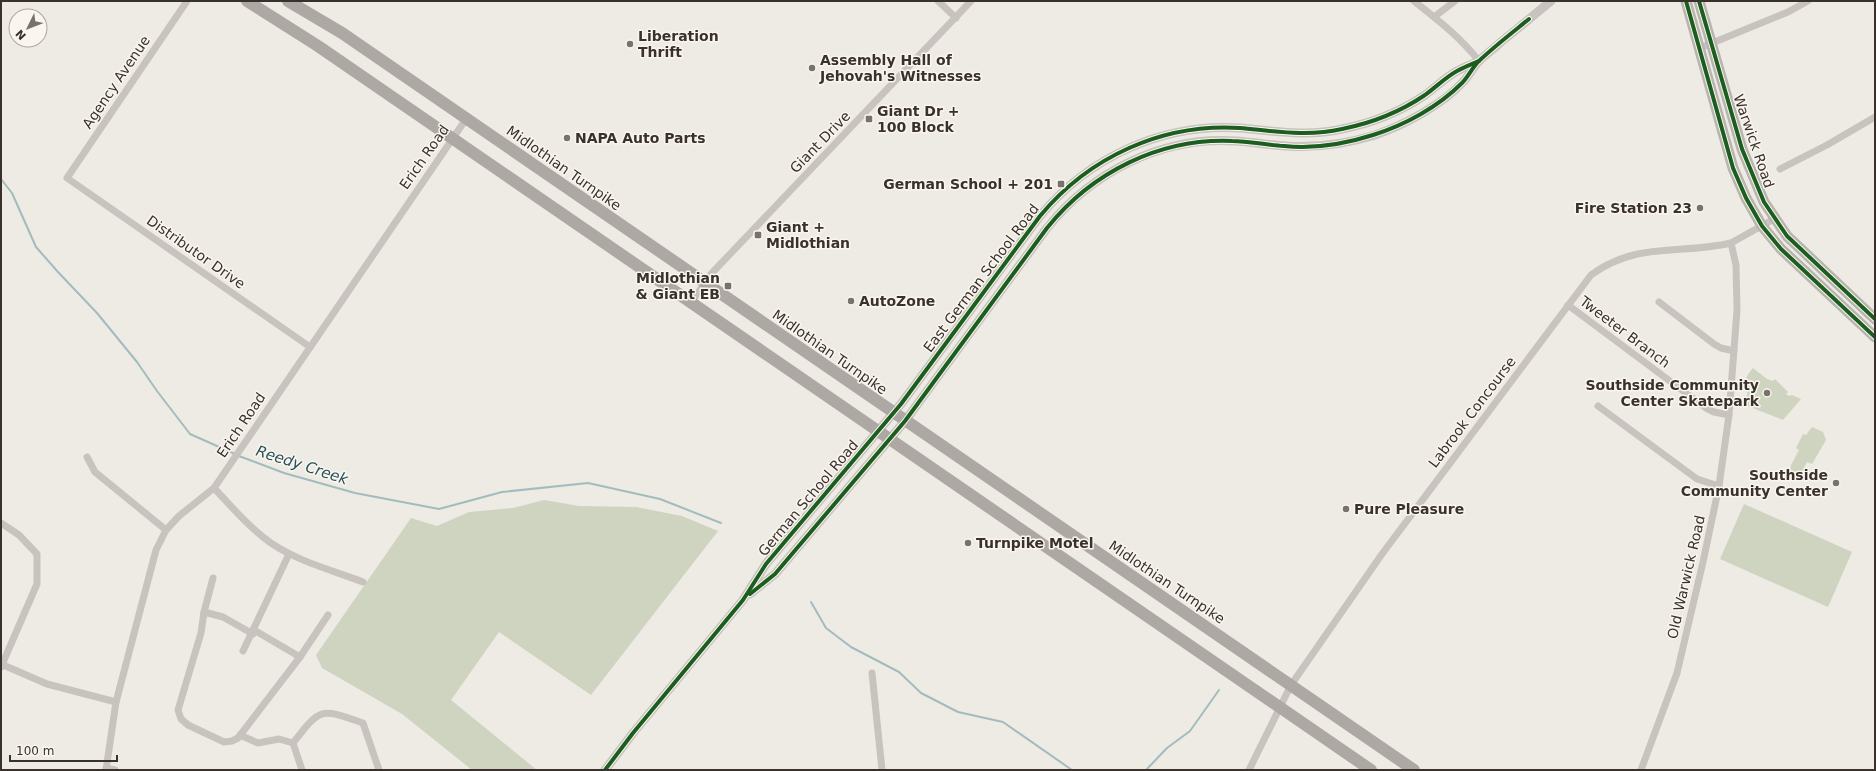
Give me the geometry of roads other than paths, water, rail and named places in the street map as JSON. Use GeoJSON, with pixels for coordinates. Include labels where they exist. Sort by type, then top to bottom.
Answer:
{"type":"FeatureCollection","features":[{"type":"Feature","properties":{"kind":"main road"},"geometry":{"type":"LineString","coordinates":[[247,1],[318,46],[1368,769]]}},
{"type":"Feature","properties":{"kind":"main road","name":"Midlothian Turnpike"},"geometry":{"type":"LineString","coordinates":[[288,1],[342,33],[1414,770]]}},
{"type":"Feature","properties":{"kind":"main road","name":"Warwick Road"},"geometry":{"type":"LineString","coordinates":[[1686,1],[1733,168],[1746,198],[1762,226],[1780,248],[1875,337]]}},
{"type":"Feature","properties":{"kind":"main road","name":"Warwick Road"},"geometry":{"type":"LineString","coordinates":[[1699,1],[1742,148],[1764,202],[1774,219],[1787,236],[1875,319]]}},
{"type":"Feature","properties":{"kind":"street","name":"Agency Avenue"},"geometry":{"type":"LineString","coordinates":[[67,178],[187,1]]}},
{"type":"Feature","properties":{"kind":"street"},"geometry":{"type":"LineString","coordinates":[[938,1],[956,18]]}},
{"type":"Feature","properties":{"kind":"street","name":"Giant Drive"},"geometry":{"type":"LineString","coordinates":[[690,303],[704,283],[971,1]]}},
{"type":"Feature","properties":{"kind":"street"},"geometry":{"type":"LineString","coordinates":[[1414,1],[1465,43],[1479,61]]}},
{"type":"Feature","properties":{"kind":"street"},"geometry":{"type":"LineString","coordinates":[[1434,17],[1455,1]]}},
{"type":"Feature","properties":{"kind":"street","name":"East German School Road"},"geometry":{"type":"LineString","coordinates":[[905,421],[1055,218],[1078,196],[1102,177],[1136,159],[1172,147],[1210,141],[1234,141],[1311,147],[1336,144],[1362,138],[1398,126],[1432,106],[1462,83],[1479,61],[1551,1]]}},
{"type":"Feature","properties":{"kind":"street"},"geometry":{"type":"LineString","coordinates":[[1700,48],[1711,42],[1788,12],[1808,1]]}},
{"type":"Feature","properties":{"kind":"street","name":"East German School Road"},"geometry":{"type":"LineString","coordinates":[[893,413],[1048,207],[1066,188],[1097,165],[1131,147],[1167,135],[1202,129],[1239,128],[1305,134],[1330,132],[1357,126],[1380,119],[1404,108],[1426,94],[1456,71],[1479,61]]}},
{"type":"Feature","properties":{"kind":"street"},"geometry":{"type":"LineString","coordinates":[[1780,169],[1827,145],[1875,117]]}},
{"type":"Feature","properties":{"kind":"street","name":"Erich Road"},"geometry":{"type":"LineString","coordinates":[[106,769],[116,702],[156,550],[166,530],[179,516],[214,488],[466,119]]}},
{"type":"Feature","properties":{"kind":"street","name":"Distributor Drive"},"geometry":{"type":"LineString","coordinates":[[67,178],[310,346]]}},
{"type":"Feature","properties":{"kind":"street"},"geometry":{"type":"LineString","coordinates":[[1730,243],[1774,219]]}},
{"type":"Feature","properties":{"kind":"street"},"geometry":{"type":"LineString","coordinates":[[1022,241],[1032,248]]}},
{"type":"Feature","properties":{"kind":"street","name":"Labrook Concourse"},"geometry":{"type":"LineString","coordinates":[[1249,770],[1291,685],[1382,554],[1591,274],[1619,258],[1638,253],[1730,243]]}},
{"type":"Feature","properties":{"kind":"street","name":"Old Warwick Road"},"geometry":{"type":"LineString","coordinates":[[1640,770],[1677,673],[1719,486],[1729,415],[1734,351],[1737,283],[1736,265],[1730,243]]}},
{"type":"Feature","properties":{"kind":"street"},"geometry":{"type":"LineString","coordinates":[[1659,302],[1721,348],[1734,351]]}},
{"type":"Feature","properties":{"kind":"street","name":"Tweeter Branch"},"geometry":{"type":"LineString","coordinates":[[1568,305],[1706,408],[1714,412],[1729,415]]}},
{"type":"Feature","properties":{"kind":"street"},"geometry":{"type":"LineString","coordinates":[[1598,406],[1697,479],[1719,486]]}},
{"type":"Feature","properties":{"kind":"street","name":"German School Road"},"geometry":{"type":"LineString","coordinates":[[605,770],[633,732],[743,600],[766,564],[893,413]]}},
{"type":"Feature","properties":{"kind":"street","name":"German School Road"},"geometry":{"type":"LineString","coordinates":[[743,600],[775,574],[905,421]]}},
{"type":"Feature","properties":{"kind":"street"},"geometry":{"type":"LineString","coordinates":[[87,457],[95,472],[166,530]]}},
{"type":"Feature","properties":{"kind":"street"},"geometry":{"type":"LineString","coordinates":[[214,488],[244,520],[264,538],[289,554],[363,582]]}},
{"type":"Feature","properties":{"kind":"street"},"geometry":{"type":"LineString","coordinates":[[1,523],[19,534],[37,554],[37,584],[1,665],[47,684],[116,702]]}},
{"type":"Feature","properties":{"kind":"street"},"geometry":{"type":"LineString","coordinates":[[243,651],[254,632],[289,554]]}},
{"type":"Feature","properties":{"kind":"street"},"geometry":{"type":"LineString","coordinates":[[213,578],[204,612],[201,633],[178,710],[181,719],[188,725],[224,742],[232,741],[240,735],[300,657],[328,615]]}},
{"type":"Feature","properties":{"kind":"street"},"geometry":{"type":"LineString","coordinates":[[204,612],[223,617],[300,657]]}},
{"type":"Feature","properties":{"kind":"street"},"geometry":{"type":"LineString","coordinates":[[872,673],[882,770]]}},
{"type":"Feature","properties":{"kind":"street"},"geometry":{"type":"LineString","coordinates":[[293,743],[314,717],[331,712],[363,723],[379,770]]}},
{"type":"Feature","properties":{"kind":"street"},"geometry":{"type":"LineString","coordinates":[[240,735],[258,743],[279,739],[284,739],[293,743],[302,770]]}},
{"type":"Feature","properties":{"kind":"street"},"geometry":{"type":"LineString","coordinates":[[106,769],[115,770]]}},
{"type":"Feature","properties":{"kind":"waterway","name":"Reedy Creek"},"geometry":{"type":"LineString","coordinates":[[1,179],[12,193],[36,247],[97,313],[137,362],[190,434],[235,454]]}},
{"type":"Feature","properties":{"kind":"waterway","name":"Reedy Creek"},"geometry":{"type":"LineString","coordinates":[[239,456],[284,473],[355,493],[439,509],[502,492],[588,483],[660,499],[721,523]]}},
{"type":"Feature","properties":{"kind":"waterway"},"geometry":{"type":"LineString","coordinates":[[811,602],[826,628],[851,647],[899,672],[921,693],[958,712],[1003,722],[1072,770]]}},
{"type":"Feature","properties":{"kind":"waterway"},"geometry":{"type":"LineString","coordinates":[[1146,770],[1167,748],[1190,731],[1219,690]]}},
{"type":"Feature","properties":{"kind":"place","name":"Liberation Thrift"},"geometry":{"type":"Point","coordinates":[630,44]}},
{"type":"Feature","properties":{"kind":"place","name":"Assembly Hall of Jehovah's Witnesses"},"geometry":{"type":"Point","coordinates":[812,68]}},
{"type":"Feature","properties":{"kind":"place","name":"Giant Dr + 100 Block"},"geometry":{"type":"Point","coordinates":[869,119]}},
{"type":"Feature","properties":{"kind":"place","name":"NAPA Auto Parts"},"geometry":{"type":"Point","coordinates":[567,138]}},
{"type":"Feature","properties":{"kind":"place","name":"German School + 201"},"geometry":{"type":"Point","coordinates":[1061,184]}},
{"type":"Feature","properties":{"kind":"place","name":"Fire Station 23"},"geometry":{"type":"Point","coordinates":[1700,208]}},
{"type":"Feature","properties":{"kind":"place","name":"Giant + Midlothian"},"geometry":{"type":"Point","coordinates":[758,235]}},
{"type":"Feature","properties":{"kind":"place","name":"Midlothian & Giant EB"},"geometry":{"type":"Point","coordinates":[728,286]}},
{"type":"Feature","properties":{"kind":"place","name":"AutoZone"},"geometry":{"type":"Point","coordinates":[851,301]}},
{"type":"Feature","properties":{"kind":"place","name":"Southside Community Center Skatepark"},"geometry":{"type":"Point","coordinates":[1767,393]}},
{"type":"Feature","properties":{"kind":"place","name":"Southside Community Center"},"geometry":{"type":"Point","coordinates":[1836,483]}},
{"type":"Feature","properties":{"kind":"place","name":"Pure Pleasure"},"geometry":{"type":"Point","coordinates":[1346,509]}},
{"type":"Feature","properties":{"kind":"place","name":"Turnpike Motel"},"geometry":{"type":"Point","coordinates":[968,543]}}]}
